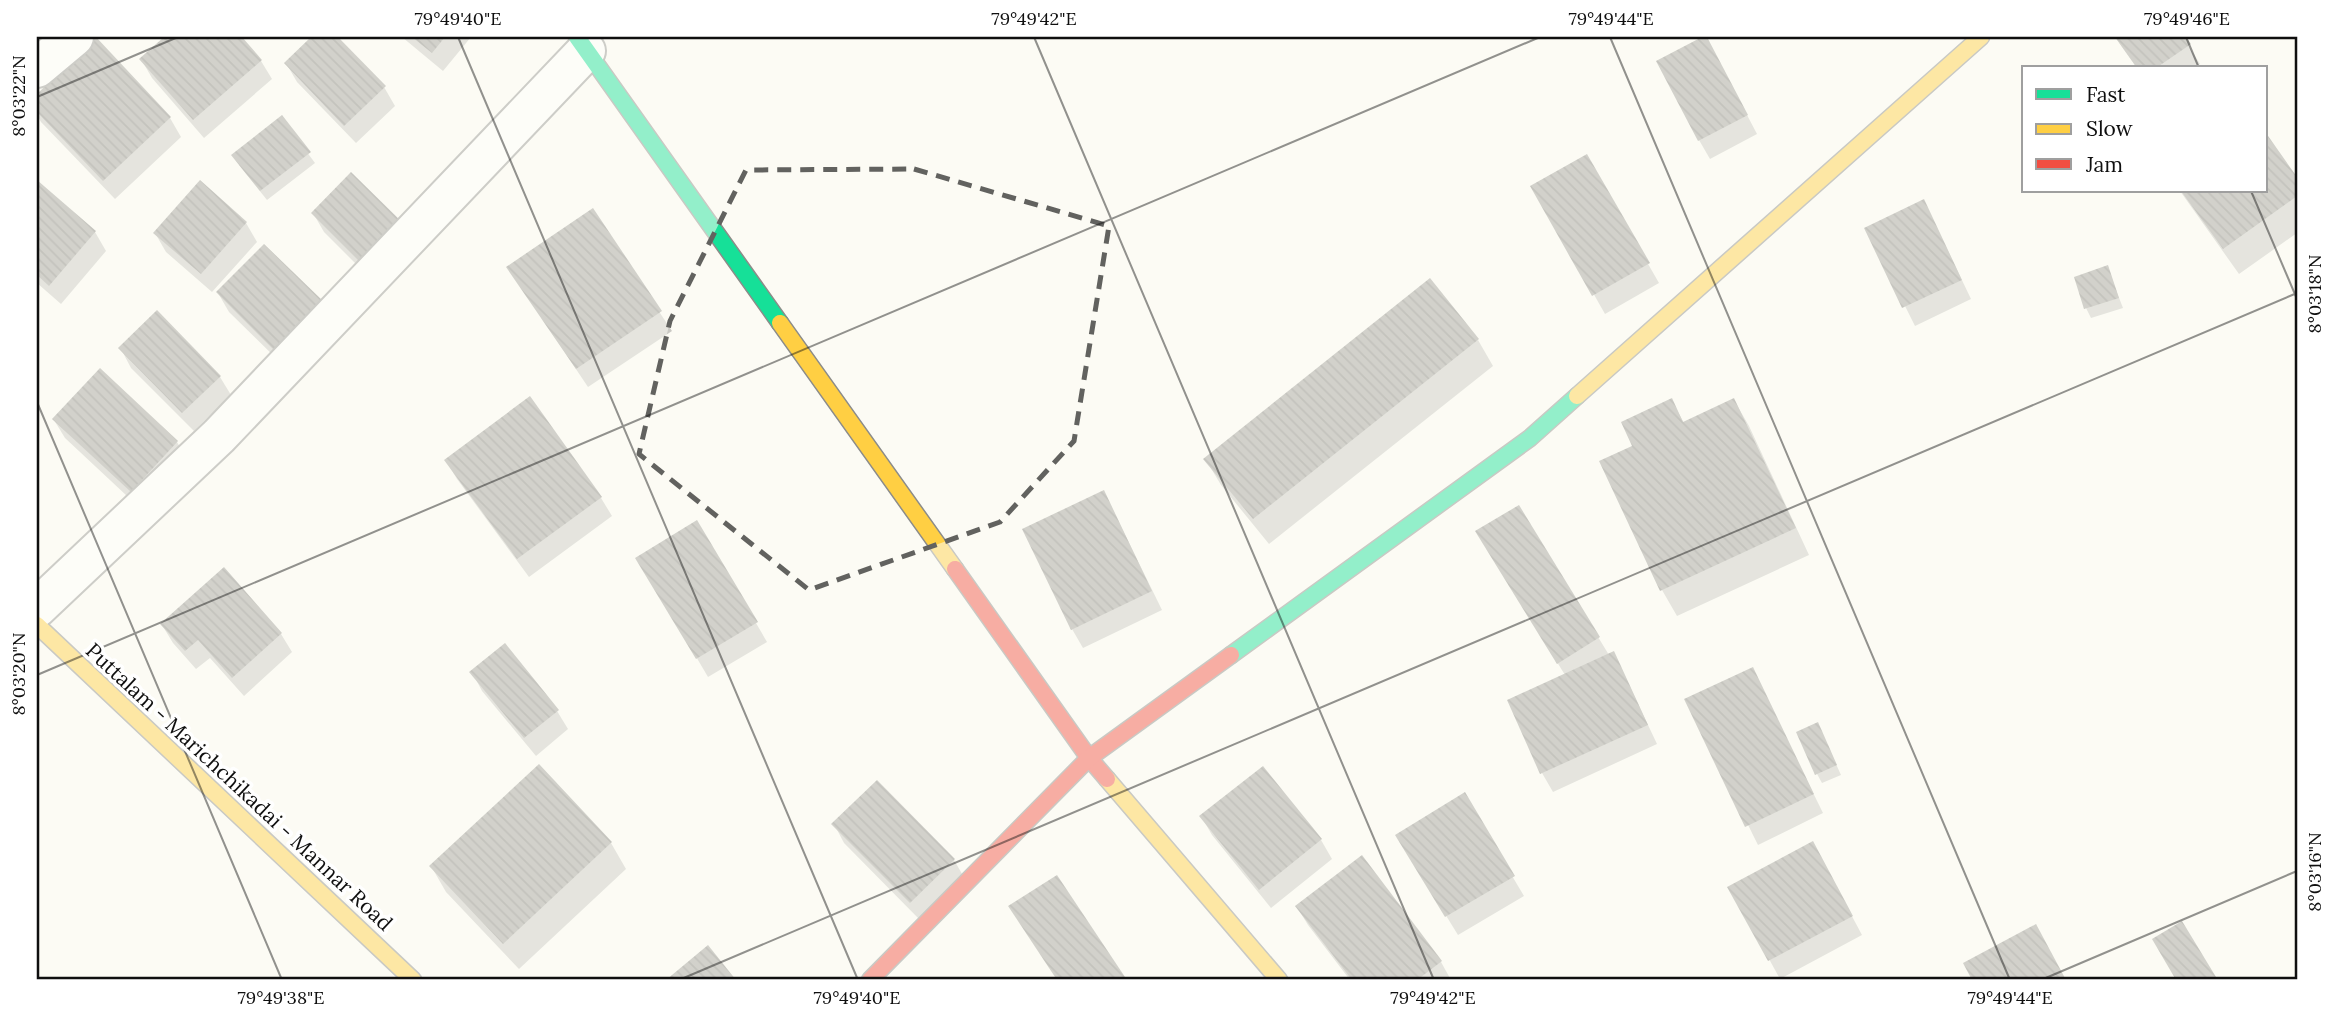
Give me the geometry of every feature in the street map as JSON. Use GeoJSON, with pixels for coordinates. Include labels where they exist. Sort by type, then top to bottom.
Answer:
{"type":"FeatureCollection","features":[{"type":"Feature","properties":{"kind":"street"},"geometry":{"type":"LineString","coordinates":[[37,68],[74,37]]}},
{"type":"Feature","properties":{"kind":"street"},"geometry":{"type":"LineString","coordinates":[[870,980],[1089,758],[1530,438],[1981,37]]}},
{"type":"Feature","properties":{"kind":"street"},"geometry":{"type":"LineString","coordinates":[[37,608],[219,436],[582,44],[1089,758],[1279,980]]}},
{"type":"Feature","properties":{"kind":"street","name":"Puttalam - Marichchikadai - Mannar Road"},"geometry":{"type":"LineString","coordinates":[[37,625],[413,980]]}},
{"type":"Feature","properties":{"kind":"highlighted area"},"geometry":{"type":"Polygon","coordinates":[[[914,169],[1109,226],[1074,441],[1000,522],[809,590],[639,454],[670,321],[746,170],[914,169]]]}},
{"type":"Feature","properties":{"kind":"building"},"geometry":{"type":"Polygon","coordinates":[[[96,37],[171,117],[103,181],[37,112],[37,94],[96,37]]]}},
{"type":"Feature","properties":{"kind":"building"},"geometry":{"type":"Polygon","coordinates":[[[164,37],[242,37],[262,60],[193,120],[139,59],[164,37]]]}},
{"type":"Feature","properties":{"kind":"building"},"geometry":{"type":"Polygon","coordinates":[[[311,37],[338,37],[386,86],[344,126],[284,63],[311,37]]]}},
{"type":"Feature","properties":{"kind":"building"},"geometry":{"type":"Polygon","coordinates":[[[412,37],[445,37],[432,53],[412,37]]]}},
{"type":"Feature","properties":{"kind":"building"},"geometry":{"type":"Polygon","coordinates":[[[1702,37],[1707,37],[1748,115],[1698,141],[1656,61],[1702,37]]]}},
{"type":"Feature","properties":{"kind":"building"},"geometry":{"type":"Polygon","coordinates":[[[2115,37],[2186,37],[2191,44],[2159,66],[2136,66],[2115,37]]]}},
{"type":"Feature","properties":{"kind":"building"},"geometry":{"type":"Polygon","coordinates":[[[282,115],[311,152],[260,191],[231,155],[282,115]]]}},
{"type":"Feature","properties":{"kind":"building"},"geometry":{"type":"Polygon","coordinates":[[[2268,136],[2297,177],[2297,196],[2223,249],[2182,192],[2268,192],[2268,136]]]}},
{"type":"Feature","properties":{"kind":"building"},"geometry":{"type":"Polygon","coordinates":[[[1587,154],[1650,263],[1592,296],[1530,186],[1587,154]]]}},
{"type":"Feature","properties":{"kind":"building"},"geometry":{"type":"Polygon","coordinates":[[[351,172],[407,227],[366,268],[311,213],[351,172]]]}},
{"type":"Feature","properties":{"kind":"building"},"geometry":{"type":"Polygon","coordinates":[[[37,180],[96,231],[49,286],[37,275],[37,180]]]}},
{"type":"Feature","properties":{"kind":"building"},"geometry":{"type":"Polygon","coordinates":[[[200,180],[247,222],[201,274],[153,233],[200,180]]]}},
{"type":"Feature","properties":{"kind":"building"},"geometry":{"type":"Polygon","coordinates":[[[1924,199],[1962,280],[1902,308],[1864,228],[1924,199]]]}},
{"type":"Feature","properties":{"kind":"building"},"geometry":{"type":"Polygon","coordinates":[[[593,208],[662,311],[576,369],[506,267],[593,208]]]}},
{"type":"Feature","properties":{"kind":"building"},"geometry":{"type":"Polygon","coordinates":[[[264,244],[323,301],[274,350],[216,292],[264,244]]]}},
{"type":"Feature","properties":{"kind":"building"},"geometry":{"type":"Polygon","coordinates":[[[2108,265],[2119,298],[2084,309],[2074,277],[2108,265]]]}},
{"type":"Feature","properties":{"kind":"building"},"geometry":{"type":"Polygon","coordinates":[[[1430,278],[1479,339],[1253,519],[1203,459],[1430,278]]]}},
{"type":"Feature","properties":{"kind":"building"},"geometry":{"type":"Polygon","coordinates":[[[157,310],[221,376],[182,413],[118,348],[157,310]]]}},
{"type":"Feature","properties":{"kind":"building"},"geometry":{"type":"Polygon","coordinates":[[[100,368],[178,441],[131,492],[52,419],[100,368]]]}},
{"type":"Feature","properties":{"kind":"building"},"geometry":{"type":"Polygon","coordinates":[[[530,396],[602,497],[517,559],[444,460],[530,396]]]}},
{"type":"Feature","properties":{"kind":"building"},"geometry":{"type":"Polygon","coordinates":[[[1672,398],[1683,422],[1734,398],[1796,528],[1660,591],[1599,461],[1632,446],[1621,422],[1672,398]]]}},
{"type":"Feature","properties":{"kind":"building"},"geometry":{"type":"Polygon","coordinates":[[[1104,490],[1152,591],[1071,630],[1022,529],[1104,490]]]}},
{"type":"Feature","properties":{"kind":"building"},"geometry":{"type":"Polygon","coordinates":[[[1519,505],[1600,637],[1557,664],[1475,531],[1519,505]]]}},
{"type":"Feature","properties":{"kind":"building"},"geometry":{"type":"Polygon","coordinates":[[[697,520],[758,622],[696,659],[635,558],[697,520]]]}},
{"type":"Feature","properties":{"kind":"building"},"geometry":{"type":"Polygon","coordinates":[[[224,567],[282,633],[232,678],[198,640],[185,651],[160,624],[224,567]]]}},
{"type":"Feature","properties":{"kind":"building"},"geometry":{"type":"Polygon","coordinates":[[[505,643],[559,710],[524,738],[469,672],[505,643]]]}},
{"type":"Feature","properties":{"kind":"building"},"geometry":{"type":"Polygon","coordinates":[[[1614,651],[1648,725],[1540,774],[1507,700],[1614,651]]]}},
{"type":"Feature","properties":{"kind":"building"},"geometry":{"type":"Polygon","coordinates":[[[1753,667],[1814,794],[1745,827],[1684,699],[1753,667]]]}},
{"type":"Feature","properties":{"kind":"building"},"geometry":{"type":"Polygon","coordinates":[[[1818,722],[1837,765],[1815,775],[1796,732],[1818,722]]]}},
{"type":"Feature","properties":{"kind":"building"},"geometry":{"type":"Polygon","coordinates":[[[539,764],[612,842],[503,944],[429,866],[539,764]]]}},
{"type":"Feature","properties":{"kind":"building"},"geometry":{"type":"Polygon","coordinates":[[[1263,766],[1322,839],[1259,890],[1199,816],[1263,766]]]}},
{"type":"Feature","properties":{"kind":"building"},"geometry":{"type":"Polygon","coordinates":[[[877,780],[955,859],[910,903],[831,824],[877,780]]]}},
{"type":"Feature","properties":{"kind":"building"},"geometry":{"type":"Polygon","coordinates":[[[1465,792],[1515,876],[1445,917],[1395,835],[1465,792]]]}},
{"type":"Feature","properties":{"kind":"building"},"geometry":{"type":"Polygon","coordinates":[[[1813,841],[1853,916],[1768,961],[1727,887],[1813,841]]]}},
{"type":"Feature","properties":{"kind":"building"},"geometry":{"type":"Polygon","coordinates":[[[1362,855],[1442,961],[1417,980],[1352,980],[1295,906],[1362,855]]]}},
{"type":"Feature","properties":{"kind":"building"},"geometry":{"type":"Polygon","coordinates":[[[1057,875],[1127,980],[1057,980],[1008,906],[1057,875]]]}},
{"type":"Feature","properties":{"kind":"building"},"geometry":{"type":"Polygon","coordinates":[[[2182,921],[2216,977],[2211,980],[2176,980],[2152,939],[2182,921]]]}},
{"type":"Feature","properties":{"kind":"building"},"geometry":{"type":"Polygon","coordinates":[[[2036,924],[2066,980],[1972,980],[1963,963],[2036,924]]]}},
{"type":"Feature","properties":{"kind":"building"},"geometry":{"type":"Polygon","coordinates":[[[708,945],[736,980],[666,980],[708,945]]]}},
{"type":"Feature","properties":{"kind":"traffic: fast"},"geometry":{"type":"LineString","coordinates":[[577,37],[780,323]]}},
{"type":"Feature","properties":{"kind":"traffic: fast"},"geometry":{"type":"LineString","coordinates":[[1231,655],[1530,438],[1577,396]]}},
{"type":"Feature","properties":{"kind":"traffic: slow"},"geometry":{"type":"LineString","coordinates":[[1577,396],[1981,37]]}},
{"type":"Feature","properties":{"kind":"traffic: slow"},"geometry":{"type":"LineString","coordinates":[[780,323],[955,569]]}},
{"type":"Feature","properties":{"kind":"traffic: slow"},"geometry":{"type":"LineString","coordinates":[[37,625],[413,980]]}},
{"type":"Feature","properties":{"kind":"traffic: slow"},"geometry":{"type":"LineString","coordinates":[[1107,779],[1279,980]]}},
{"type":"Feature","properties":{"kind":"traffic: jam"},"geometry":{"type":"LineString","coordinates":[[955,569],[1089,758],[1107,779]]}},
{"type":"Feature","properties":{"kind":"traffic: jam"},"geometry":{"type":"LineString","coordinates":[[870,980],[1089,758],[1231,655]]}}]}
